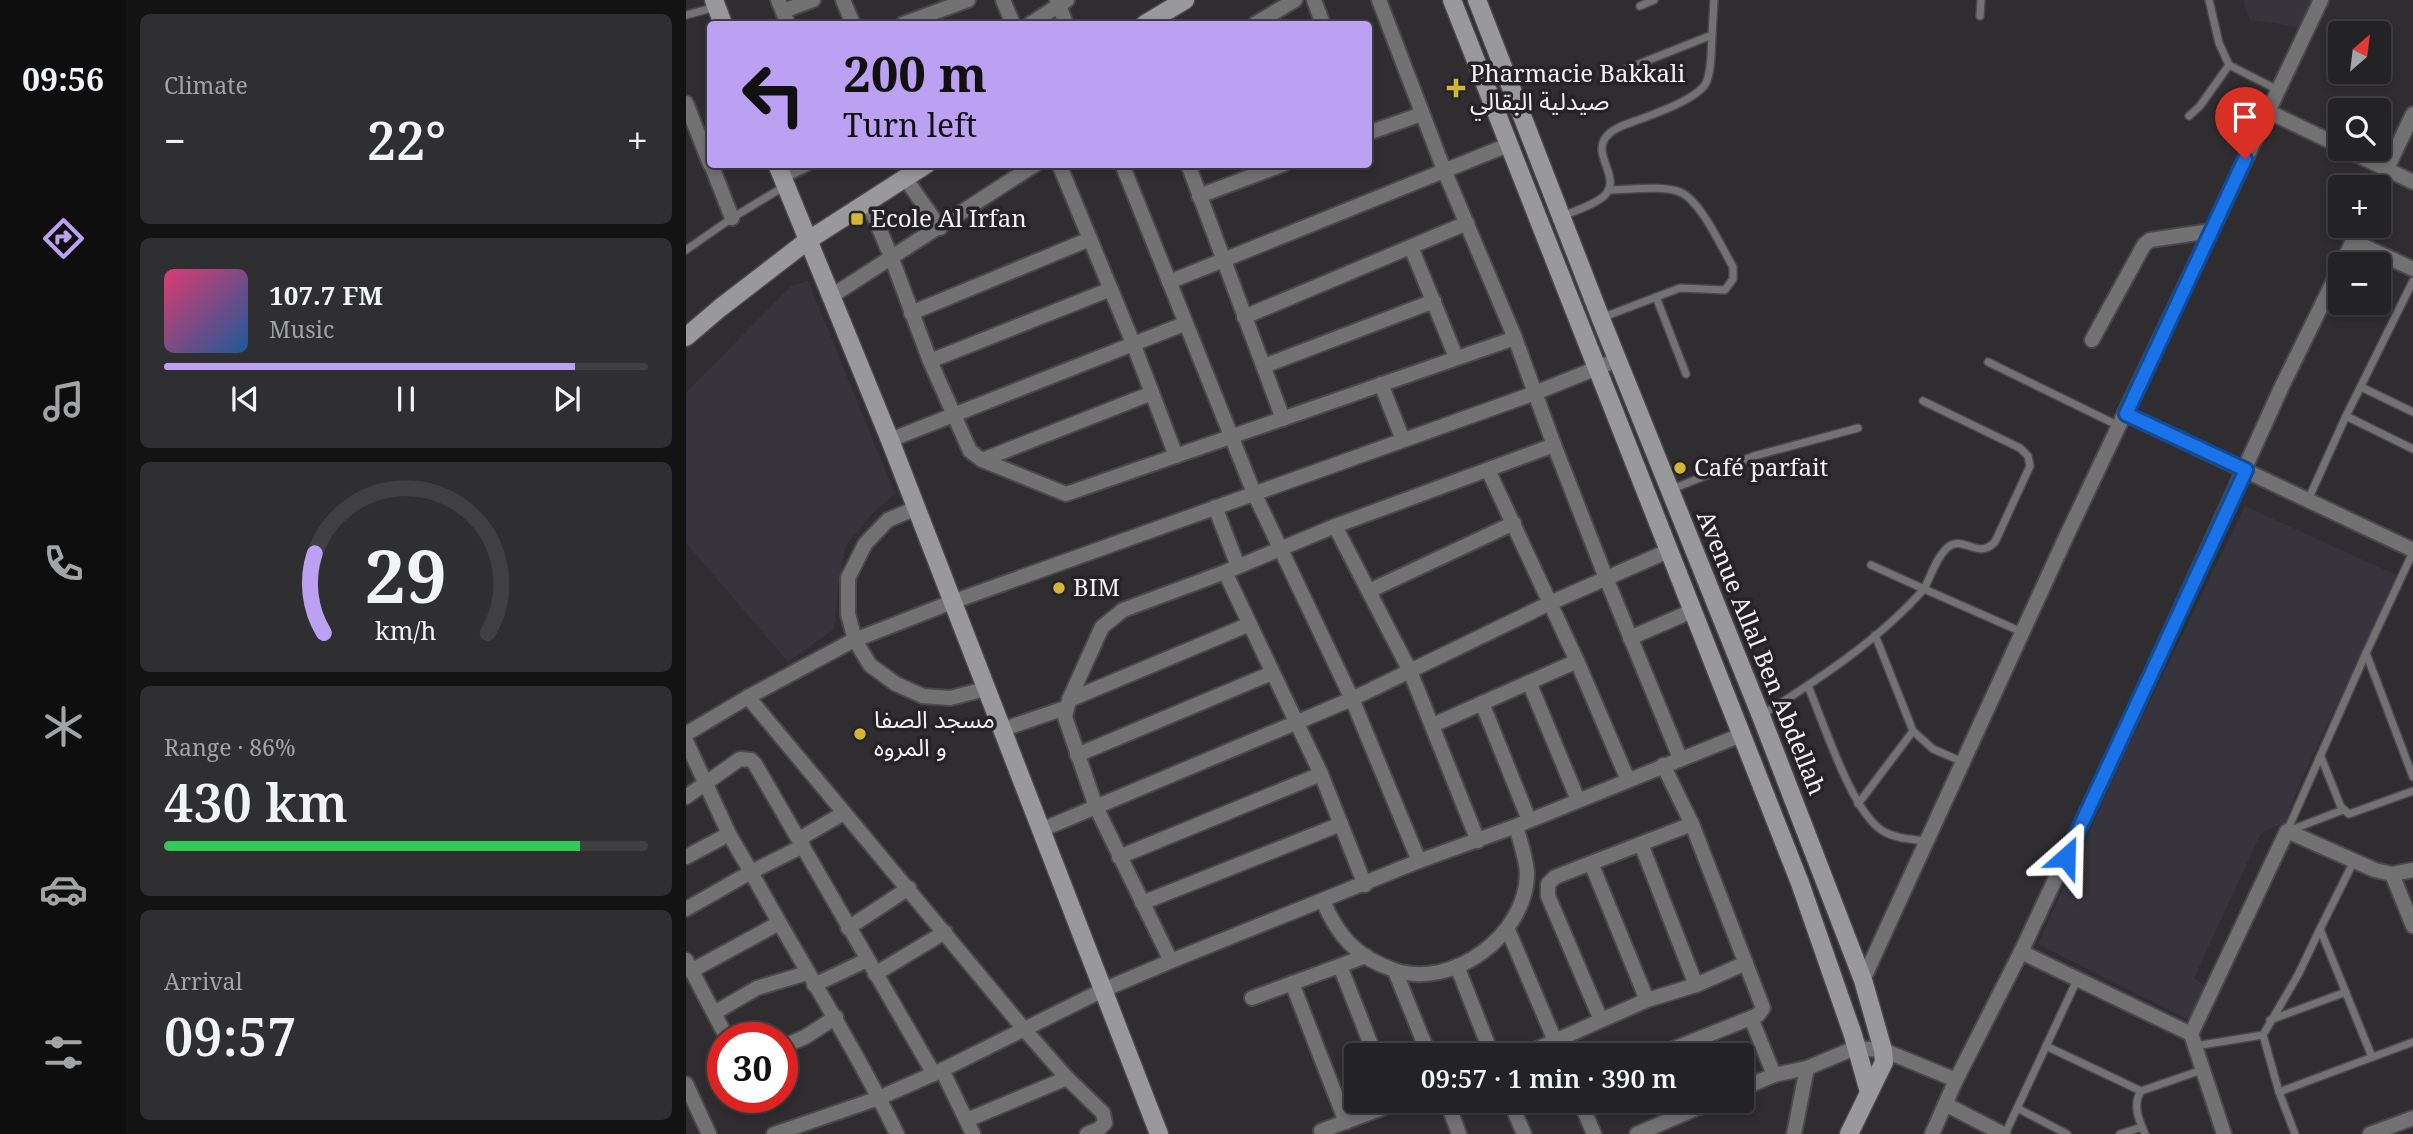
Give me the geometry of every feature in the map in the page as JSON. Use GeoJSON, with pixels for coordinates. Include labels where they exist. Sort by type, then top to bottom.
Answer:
{"type":"FeatureCollection","features":[{"type":"Feature","properties":{"kind":"street"},"geometry":{"type":"LineString","coordinates":[[783,12],[813,0]]}},
{"type":"Feature","properties":{"kind":"street"},"geometry":{"type":"LineString","coordinates":[[843,0],[852,21]]}},
{"type":"Feature","properties":{"kind":"street"},"geometry":{"type":"LineString","coordinates":[[911,21],[968,0]]}},
{"type":"Feature","properties":{"kind":"street"},"geometry":{"type":"LineString","coordinates":[[1003,0],[1012,21]]}},
{"type":"Feature","properties":{"kind":"street"},"geometry":{"type":"LineString","coordinates":[[1148,21],[1166,5],[1185,0]]}},
{"type":"Feature","properties":{"kind":"street"},"geometry":{"type":"LineString","coordinates":[[1260,21],[1295,0]]}},
{"type":"Feature","properties":{"kind":"street"},"geometry":{"type":"LineString","coordinates":[[1314,0],[1322,21]]}},
{"type":"Feature","properties":{"kind":"street"},"geometry":{"type":"LineString","coordinates":[[1379,0],[1444,170],[1515,338],[1606,578],[1681,758]]}},
{"type":"Feature","properties":{"kind":"street","name":"Avenue Allal Ben Abdellah"},"geometry":{"type":"LineString","coordinates":[[1452,0],[1800,883],[1853,1035],[1869,1092]]}},
{"type":"Feature","properties":{"kind":"street","name":"Avenue Allal Ben Abdellah"},"geometry":{"type":"LineString","coordinates":[[1477,0],[1601,319],[1761,716],[1863,980],[1883,1050]]}},
{"type":"Feature","properties":{"kind":"street"},"geometry":{"type":"LineString","coordinates":[[1863,980],[2023,632],[2321,0]]}},
{"type":"Feature","properties":{"kind":"street"},"geometry":{"type":"LineString","coordinates":[[1034,21],[1061,1],[1065,21]]}},
{"type":"Feature","properties":{"kind":"street"},"geometry":{"type":"LineString","coordinates":[[715,3],[722,21]]}},
{"type":"Feature","properties":{"kind":"street"},"geometry":{"type":"LineString","coordinates":[[686,103],[690,122],[707,147]]}},
{"type":"Feature","properties":{"kind":"street"},"geometry":{"type":"LineString","coordinates":[[2267,111],[2328,140]]}},
{"type":"Feature","properties":{"kind":"street"},"geometry":{"type":"LineString","coordinates":[[1372,133],[1422,114]]}},
{"type":"Feature","properties":{"kind":"street"},"geometry":{"type":"LineString","coordinates":[[2384,175],[2413,114]]}},
{"type":"Feature","properties":{"kind":"street"},"geometry":{"type":"LineString","coordinates":[[1169,282],[1508,145]]}},
{"type":"Feature","properties":{"kind":"street"},"geometry":{"type":"LineString","coordinates":[[2370,161],[2413,182]]}},
{"type":"Feature","properties":{"kind":"street"},"geometry":{"type":"LineString","coordinates":[[713,168],[732,218]]}},
{"type":"Feature","properties":{"kind":"street"},"geometry":{"type":"LineString","coordinates":[[798,168],[782,176],[890,440],[1159,1134]]}},
{"type":"Feature","properties":{"kind":"street"},"geometry":{"type":"LineString","coordinates":[[686,337],[720,307],[807,241],[921,168]]}},
{"type":"Feature","properties":{"kind":"street"},"geometry":{"type":"LineString","coordinates":[[830,297],[1030,168]]}},
{"type":"Feature","properties":{"kind":"street"},"geometry":{"type":"LineString","coordinates":[[1061,168],[1176,456]]}},
{"type":"Feature","properties":{"kind":"street"},"geometry":{"type":"LineString","coordinates":[[1124,168],[1254,493],[1352,699],[1419,862]]}},
{"type":"Feature","properties":{"kind":"street"},"geometry":{"type":"LineString","coordinates":[[1189,168],[1283,419]]}},
{"type":"Feature","properties":{"kind":"street"},"geometry":{"type":"LineString","coordinates":[[1199,196],[1273,168]]}},
{"type":"Feature","properties":{"kind":"street"},"geometry":{"type":"LineString","coordinates":[[905,178],[940,228]]}},
{"type":"Feature","properties":{"kind":"street"},"geometry":{"type":"LineString","coordinates":[[868,202],[930,361],[970,451],[982,460],[1066,494],[1515,338]]}},
{"type":"Feature","properties":{"kind":"street"},"geometry":{"type":"LineString","coordinates":[[1244,317],[1466,223]]}},
{"type":"Feature","properties":{"kind":"street"},"geometry":{"type":"LineString","coordinates":[[2092,341],[2144,244],[2150,240],[2211,231]]}},
{"type":"Feature","properties":{"kind":"street"},"geometry":{"type":"LineString","coordinates":[[2348,252],[2354,238]]}},
{"type":"Feature","properties":{"kind":"street"},"geometry":{"type":"LineString","coordinates":[[911,313],[1090,239]]}},
{"type":"Feature","properties":{"kind":"street"},"geometry":{"type":"LineString","coordinates":[[2353,241],[2413,269]]}},
{"type":"Feature","properties":{"kind":"street"},"geometry":{"type":"LineString","coordinates":[[1411,247],[1456,357]]}},
{"type":"Feature","properties":{"kind":"street"},"geometry":{"type":"LineString","coordinates":[[930,361],[1111,289]]}},
{"type":"Feature","properties":{"kind":"street"},"geometry":{"type":"LineString","coordinates":[[1932,1134],[1956,1080],[2021,952],[2246,470],[2283,384],[2328,292]]}},
{"type":"Feature","properties":{"kind":"street"},"geometry":{"type":"LineString","coordinates":[[1264,366],[1434,301]]}},
{"type":"Feature","properties":{"kind":"street"},"geometry":{"type":"LineString","coordinates":[[890,440],[1184,324]]}},
{"type":"Feature","properties":{"kind":"street"},"geometry":{"type":"LineString","coordinates":[[686,734],[748,697],[855,640],[952,602],[1535,393],[1617,359]]}},
{"type":"Feature","properties":{"kind":"street"},"geometry":{"type":"LineString","coordinates":[[1381,384],[1403,440]]}},
{"type":"Feature","properties":{"kind":"street"},"geometry":{"type":"LineString","coordinates":[[982,460],[1152,393]]}},
{"type":"Feature","properties":{"kind":"street"},"geometry":{"type":"LineString","coordinates":[[2123,420],[2246,470],[2413,551]]}},
{"type":"Feature","properties":{"kind":"street"},"geometry":{"type":"LineString","coordinates":[[1171,961],[1096,807],[1067,727],[1067,704],[1096,638],[1112,617],[1123,610],[1335,526],[1554,445]]}},
{"type":"Feature","properties":{"kind":"street"},"geometry":{"type":"LineString","coordinates":[[1488,470],[1577,661],[1628,780]]}},
{"type":"Feature","properties":{"kind":"street"},"geometry":{"type":"LineString","coordinates":[[1215,507],[1250,624],[1321,774],[1365,885]]}},
{"type":"Feature","properties":{"kind":"street"},"geometry":{"type":"LineString","coordinates":[[916,508],[888,520],[865,544],[848,578],[848,614],[855,640],[870,665],[896,684],[923,696],[950,698],[985,689]]}},
{"type":"Feature","properties":{"kind":"street"},"geometry":{"type":"LineString","coordinates":[[1369,591],[1514,523]]}},
{"type":"Feature","properties":{"kind":"street"},"geometry":{"type":"LineString","coordinates":[[1335,526],[1410,671],[1478,841]]}},
{"type":"Feature","properties":{"kind":"street"},"geometry":{"type":"LineString","coordinates":[[1041,830],[1352,699],[1550,603],[1668,551]]}},
{"type":"Feature","properties":{"kind":"street"},"geometry":{"type":"LineString","coordinates":[[1630,638],[1692,611]]}},
{"type":"Feature","properties":{"kind":"street"},"geometry":{"type":"LineString","coordinates":[[1001,730],[1250,624]]}},
{"type":"Feature","properties":{"kind":"street"},"geometry":{"type":"LineString","coordinates":[[1433,725],[1577,661]]}},
{"type":"Feature","properties":{"kind":"street"},"geometry":{"type":"LineString","coordinates":[[1077,755],[1272,673]]}},
{"type":"Feature","properties":{"kind":"street"},"geometry":{"type":"LineString","coordinates":[[1530,682],[1578,800]]}},
{"type":"Feature","properties":{"kind":"street"},"geometry":{"type":"LineString","coordinates":[[748,697],[1024,1029],[1105,1116],[1102,1126],[1087,1134]]}},
{"type":"Feature","properties":{"kind":"street"},"geometry":{"type":"LineString","coordinates":[[1323,901],[1334,927],[1349,944],[1395,971],[1415,973],[1457,966],[1491,947],[1508,930],[1521,907],[1527,874],[1522,823],[1482,703]]}},
{"type":"Feature","properties":{"kind":"street"},"geometry":{"type":"LineString","coordinates":[[774,1134],[879,1098],[938,1072],[1103,990],[1171,961],[1741,735]]}},
{"type":"Feature","properties":{"kind":"street"},"geometry":{"type":"LineString","coordinates":[[686,741],[729,834],[810,979],[836,1017],[897,1134]]}},
{"type":"Feature","properties":{"kind":"street"},"geometry":{"type":"LineString","coordinates":[[686,797],[740,759],[751,760],[801,842],[875,974],[974,1134]]}},
{"type":"Feature","properties":{"kind":"street"},"geometry":{"type":"LineString","coordinates":[[1662,765],[1692,824],[1762,1004],[1760,1014],[1688,1043]]}},
{"type":"Feature","properties":{"kind":"street"},"geometry":{"type":"LineString","coordinates":[[1119,857],[1321,774]]}},
{"type":"Feature","properties":{"kind":"street"},"geometry":{"type":"LineString","coordinates":[[686,909],[801,842],[844,813]]}},
{"type":"Feature","properties":{"kind":"street"},"geometry":{"type":"LineString","coordinates":[[1142,903],[1341,824]]}},
{"type":"Feature","properties":{"kind":"street"},"geometry":{"type":"LineString","coordinates":[[1601,1020],[1547,890],[1548,884],[1555,877],[1692,824]]}},
{"type":"Feature","properties":{"kind":"street"},"geometry":{"type":"LineString","coordinates":[[2224,1134],[2193,1040],[2287,831],[2354,861],[2392,874],[2413,870]]}},
{"type":"Feature","properties":{"kind":"street"},"geometry":{"type":"LineString","coordinates":[[686,857],[729,834]]}},
{"type":"Feature","properties":{"kind":"street"},"geometry":{"type":"LineString","coordinates":[[1641,844],[1696,985]]}},
{"type":"Feature","properties":{"kind":"street"},"geometry":{"type":"LineString","coordinates":[[1591,863],[1647,1000]]}},
{"type":"Feature","properties":{"kind":"street"},"geometry":{"type":"LineString","coordinates":[[2392,874],[2413,926]]}},
{"type":"Feature","properties":{"kind":"street"},"geometry":{"type":"LineString","coordinates":[[848,928],[909,888]]}},
{"type":"Feature","properties":{"kind":"street"},"geometry":{"type":"LineString","coordinates":[[719,1022],[689,966],[779,923]]}},
{"type":"Feature","properties":{"kind":"street"},"geometry":{"type":"LineString","coordinates":[[1508,930],[1555,1043]]}},
{"type":"Feature","properties":{"kind":"street"},"geometry":{"type":"LineString","coordinates":[[875,974],[945,932]]}},
{"type":"Feature","properties":{"kind":"street"},"geometry":{"type":"LineString","coordinates":[[2021,952],[2193,1040]]}},
{"type":"Feature","properties":{"kind":"street"},"geometry":{"type":"LineString","coordinates":[[1252,998],[1366,956]]}},
{"type":"Feature","properties":{"kind":"street"},"geometry":{"type":"LineString","coordinates":[[714,1013],[757,988],[810,979],[867,960]]}},
{"type":"Feature","properties":{"kind":"street"},"geometry":{"type":"LineString","coordinates":[[1567,1043],[1601,1020],[1647,1000],[1696,985],[1746,963]]}},
{"type":"Feature","properties":{"kind":"street"},"geometry":{"type":"LineString","coordinates":[[1340,966],[1370,1043]]}},
{"type":"Feature","properties":{"kind":"street"},"geometry":{"type":"LineString","coordinates":[[1457,966],[1487,1043]]}},
{"type":"Feature","properties":{"kind":"street"},"geometry":{"type":"LineString","coordinates":[[1395,971],[1424,1043]]}},
{"type":"Feature","properties":{"kind":"street"},"geometry":{"type":"LineString","coordinates":[[1292,983],[1346,1122]]}},
{"type":"Feature","properties":{"kind":"street"},"geometry":{"type":"LineString","coordinates":[[798,1040],[836,1017]]}},
{"type":"Feature","properties":{"kind":"street"},"geometry":{"type":"LineString","coordinates":[[1751,1018],[1774,1075]]}},
{"type":"Feature","properties":{"kind":"street"},"geometry":{"type":"LineString","coordinates":[[1754,1083],[1774,1075],[1807,1068],[1856,1048],[1883,1050],[1956,1080]]}},
{"type":"Feature","properties":{"kind":"street"},"geometry":{"type":"LineString","coordinates":[[1849,1134],[1884,1062],[1883,1050]]}},
{"type":"Feature","properties":{"kind":"street"},"geometry":{"type":"LineString","coordinates":[[1794,1134],[1807,1068]]}},
{"type":"Feature","properties":{"kind":"street"},"geometry":{"type":"LineString","coordinates":[[967,1120],[1067,1078]]}},
{"type":"Feature","properties":{"kind":"street"},"geometry":{"type":"LineString","coordinates":[[686,1084],[709,1134]]}},
{"type":"Feature","properties":{"kind":"street"},"geometry":{"type":"LineString","coordinates":[[1945,1104],[2001,1133]]}},
{"type":"Feature","properties":{"kind":"street"},"geometry":{"type":"LineString","coordinates":[[1321,1131],[1368,1113]]}},
{"type":"Feature","properties":{"kind":"street"},"geometry":{"type":"LineString","coordinates":[[1451,1113],[1459,1134]]}},
{"type":"Feature","properties":{"kind":"street"},"geometry":{"type":"LineString","coordinates":[[1515,1113],[1524,1134]]}},
{"type":"Feature","properties":{"kind":"street"},"geometry":{"type":"LineString","coordinates":[[1585,1113],[1594,1134]]}},
{"type":"Feature","properties":{"kind":"street"},"geometry":{"type":"LineString","coordinates":[[1641,1133],[1686,1113]]}},
{"type":"Feature","properties":{"kind":"street"},"geometry":{"type":"LineString","coordinates":[[2370,1134],[2413,1118]]}},
{"type":"Feature","properties":{"kind":"lane"},"geometry":{"type":"LineString","coordinates":[[1640,5],[1654,0]]}},
{"type":"Feature","properties":{"kind":"lane"},"geometry":{"type":"LineString","coordinates":[[1561,217],[1597,201],[1608,190],[1611,178],[1602,150],[1612,131],[1700,90],[1708,77],[1714,0]]}},
{"type":"Feature","properties":{"kind":"lane"},"geometry":{"type":"LineString","coordinates":[[1980,16],[1981,0]]}},
{"type":"Feature","properties":{"kind":"lane"},"geometry":{"type":"LineString","coordinates":[[2209,0],[2219,43],[2229,65],[2278,90]]}},
{"type":"Feature","properties":{"kind":"lane"},"geometry":{"type":"LineString","coordinates":[[686,15],[715,3]]}},
{"type":"Feature","properties":{"kind":"lane"},"geometry":{"type":"LineString","coordinates":[[1626,69],[1712,35]]}},
{"type":"Feature","properties":{"kind":"lane"},"geometry":{"type":"LineString","coordinates":[[2189,116],[2200,106],[2229,65]]}},
{"type":"Feature","properties":{"kind":"lane"},"geometry":{"type":"LineString","coordinates":[[686,250],[732,218],[782,176]]}},
{"type":"Feature","properties":{"kind":"lane"},"geometry":{"type":"LineString","coordinates":[[1601,319],[1680,288],[1725,290],[1733,279],[1733,267],[1696,205],[1687,196],[1678,191],[1665,190],[1608,190]]}},
{"type":"Feature","properties":{"kind":"lane"},"geometry":{"type":"LineString","coordinates":[[2308,500],[2413,281]]}},
{"type":"Feature","properties":{"kind":"lane"},"geometry":{"type":"LineString","coordinates":[[1656,297],[1686,374]]}},
{"type":"Feature","properties":{"kind":"lane"},"geometry":{"type":"LineString","coordinates":[[1988,362],[2123,420]]}},
{"type":"Feature","properties":{"kind":"lane"},"geometry":{"type":"LineString","coordinates":[[2361,387],[2413,412]]}},
{"type":"Feature","properties":{"kind":"lane"},"geometry":{"type":"LineString","coordinates":[[1761,716],[1808,685],[1901,615],[1924,589],[1941,556],[1950,545],[1960,543],[1980,550],[1995,542],[2030,461],[2020,448],[1923,401]]}},
{"type":"Feature","properties":{"kind":"lane"},"geometry":{"type":"LineString","coordinates":[[2346,416],[2413,449]]}},
{"type":"Feature","properties":{"kind":"lane"},"geometry":{"type":"LineString","coordinates":[[1670,490],[1780,448],[1858,428]]}},
{"type":"Feature","properties":{"kind":"lane"},"geometry":{"type":"LineString","coordinates":[[2287,831],[2413,551]]}},
{"type":"Feature","properties":{"kind":"lane"},"geometry":{"type":"LineString","coordinates":[[1871,565],[2023,632]]}},
{"type":"Feature","properties":{"kind":"lane"},"geometry":{"type":"LineString","coordinates":[[1875,635],[1913,731],[1933,749],[1964,762]]}},
{"type":"Feature","properties":{"kind":"lane"},"geometry":{"type":"LineString","coordinates":[[2365,653],[2413,777]]}},
{"type":"Feature","properties":{"kind":"lane"},"geometry":{"type":"LineString","coordinates":[[1808,685],[1858,804],[1867,817],[1894,836],[1926,841]]}},
{"type":"Feature","properties":{"kind":"lane"},"geometry":{"type":"LineString","coordinates":[[1858,804],[1913,731]]}},
{"type":"Feature","properties":{"kind":"lane"},"geometry":{"type":"LineString","coordinates":[[2321,757],[2343,810]]}},
{"type":"Feature","properties":{"kind":"lane"},"geometry":{"type":"LineString","coordinates":[[2287,831],[2343,810],[2354,814],[2413,791]]}},
{"type":"Feature","properties":{"kind":"lane"},"geometry":{"type":"LineString","coordinates":[[2295,1134],[2263,1035],[2298,975],[2354,861]]}},
{"type":"Feature","properties":{"kind":"lane"},"geometry":{"type":"LineString","coordinates":[[2320,929],[2372,1058]]}},
{"type":"Feature","properties":{"kind":"lane"},"geometry":{"type":"LineString","coordinates":[[2001,1133],[2017,1108],[2077,979]]}},
{"type":"Feature","properties":{"kind":"lane"},"geometry":{"type":"LineString","coordinates":[[2270,1020],[2346,992]]}},
{"type":"Feature","properties":{"kind":"lane"},"geometry":{"type":"LineString","coordinates":[[2193,1040],[2263,1035]]}},
{"type":"Feature","properties":{"kind":"lane"},"geometry":{"type":"LineString","coordinates":[[2279,1091],[2413,1042]]}},
{"type":"Feature","properties":{"kind":"lane"},"geometry":{"type":"LineString","coordinates":[[2046,1046],[2141,1091]]}},
{"type":"Feature","properties":{"kind":"lane"},"geometry":{"type":"LineString","coordinates":[[2120,1134],[2143,1130],[2136,1108],[2136,1098],[2141,1091],[2202,1070]]}},
{"type":"Feature","properties":{"kind":"lane"},"geometry":{"type":"LineString","coordinates":[[2017,1108],[2067,1134]]}},
{"type":"Feature","properties":{"kind":"shaded area"},"geometry":{"type":"Polygon","coordinates":[[[2243,0],[2312,0],[2300,27],[2250,20],[2243,0]]]}},
{"type":"Feature","properties":{"kind":"shaded area"},"geometry":{"type":"Polygon","coordinates":[[[808,281],[895,494],[873,513],[846,545],[838,585],[834,629],[788,662],[686,543],[686,393],[791,286],[808,281]]]}},
{"type":"Feature","properties":{"kind":"shaded area"},"geometry":{"type":"Polygon","coordinates":[[[2245,506],[2398,576],[2297,789],[2286,822],[2261,833],[2194,978],[2207,988],[2191,1021],[2038,944],[2127,749],[2245,506]]]}},
{"type":"Feature","properties":{"kind":"place","name":"Pharmacie Bakkali صيدلية البقالي"},"geometry":{"type":"Point","coordinates":[1456,88]}},
{"type":"Feature","properties":{"kind":"place","name":"Ecole Al Irfan"},"geometry":{"type":"Point","coordinates":[857,219]}},
{"type":"Feature","properties":{"kind":"place","name":"Café parfait"},"geometry":{"type":"Point","coordinates":[1680,468]}},
{"type":"Feature","properties":{"kind":"place","name":"BIM"},"geometry":{"type":"Point","coordinates":[1059,588]}},
{"type":"Feature","properties":{"kind":"place","name":"مسجد الصفا و المروه"},"geometry":{"type":"Point","coordinates":[860,734]}},
{"type":"Feature","properties":{"kind":"route"},"geometry":{"type":"LineString","coordinates":[[2066,857],[2246,470],[2126,414],[2245,159]]}}]}
